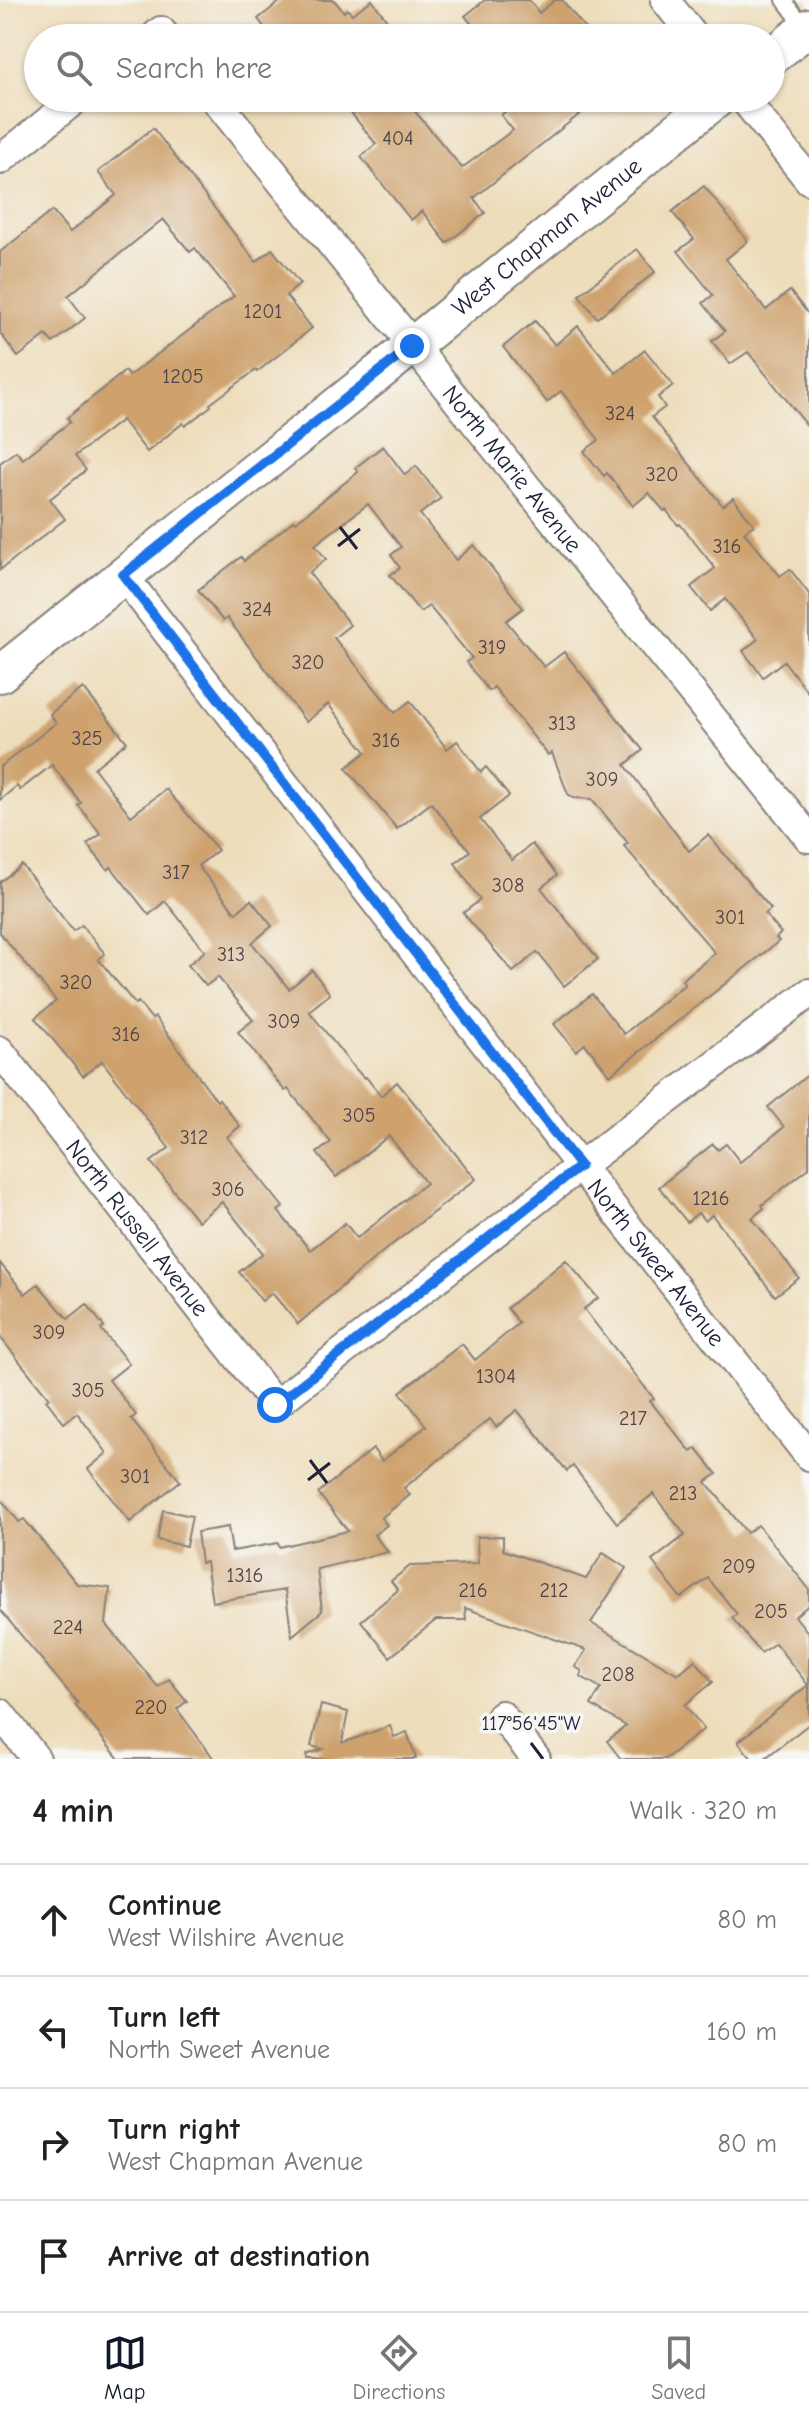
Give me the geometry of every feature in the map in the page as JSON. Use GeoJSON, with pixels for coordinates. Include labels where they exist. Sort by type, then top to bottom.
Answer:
{"type":"FeatureCollection","features":[{"type":"Feature","properties":{"kind":"street"},"geometry":{"type":"LineString","coordinates":[[665,0],[684,24]]}},
{"type":"Feature","properties":{"kind":"street"},"geometry":{"type":"LineString","coordinates":[[785,47],[808,30]]}},
{"type":"Feature","properties":{"kind":"street"},"geometry":{"type":"LineString","coordinates":[[0,160],[60,112]]}},
{"type":"Feature","properties":{"kind":"street","name":"North Marie Avenue"},"geometry":{"type":"LineString","coordinates":[[225,112],[809,838]]}},
{"type":"Feature","properties":{"kind":"street","name":"West Chapman Avenue"},"geometry":{"type":"LineString","coordinates":[[0,674],[701,112]]}},
{"type":"Feature","properties":{"kind":"street"},"geometry":{"type":"LineString","coordinates":[[754,112],[809,180]]}},
{"type":"Feature","properties":{"kind":"street","name":"North Sweet Avenue"},"geometry":{"type":"LineString","coordinates":[[123,575],[580,1166],[809,1456]]}},
{"type":"Feature","properties":{"kind":"street"},"geometry":{"type":"LineString","coordinates":[[580,1166],[809,993]]}},
{"type":"Feature","properties":{"kind":"street","name":"North Russell Avenue"},"geometry":{"type":"LineString","coordinates":[[0,1051],[275,1405],[580,1166]]}},
{"type":"Feature","properties":{"kind":"street"},"geometry":{"type":"LineString","coordinates":[[0,1713],[36,1759]]}},
{"type":"Feature","properties":{"kind":"street"},"geometry":{"type":"LineString","coordinates":[[501,1715],[536,1759]]}},
{"type":"Feature","properties":{"kind":"lane"},"geometry":{"type":"LineString","coordinates":[[784,0],[808,30]]}},
{"type":"Feature","properties":{"kind":"building"},"geometry":{"type":"Polygon","coordinates":[[[282,0],[334,0],[344,12],[347,9],[352,14],[372,0],[390,24],[262,24],[258,19],[282,0]]]}},
{"type":"Feature","properties":{"kind":"building"},"geometry":{"type":"Polygon","coordinates":[[[485,0],[529,0],[539,13],[555,0],[562,0],[582,24],[472,24],[465,16],[485,0]]]}},
{"type":"Feature","properties":{"kind":"building"},"geometry":{"type":"Polygon","coordinates":[[[416,112],[462,168],[513,130],[501,115],[505,112],[582,112],[474,198],[485,213],[447,243],[422,211],[411,220],[361,157],[376,144],[351,113],[416,112]]]}},
{"type":"Feature","properties":{"kind":"building"},"geometry":{"type":"Polygon","coordinates":[[[153,128],[256,262],[272,249],[300,284],[286,296],[312,328],[147,452],[122,420],[75,456],[86,470],[50,499],[65,519],[0,570],[0,463],[16,451],[23,459],[70,422],[67,418],[125,371],[129,376],[234,296],[195,248],[190,252],[163,219],[68,296],[85,318],[53,343],[46,335],[18,357],[0,333],[0,252],[52,211],[70,232],[116,195],[98,172],[153,128]]]}},
{"type":"Feature","properties":{"kind":"building"},"geometry":{"type":"Polygon","coordinates":[[[704,186],[748,241],[726,259],[766,310],[790,291],[809,315],[809,428],[748,352],[730,364],[712,341],[725,331],[703,303],[713,295],[678,251],[694,239],[672,212],[704,186]]]}},
{"type":"Feature","properties":{"kind":"building"},"geometry":{"type":"Polygon","coordinates":[[[637,249],[655,272],[597,318],[579,295],[637,249]]]}},
{"type":"Feature","properties":{"kind":"building"},"geometry":{"type":"Polygon","coordinates":[[[535,321],[555,345],[578,326],[616,373],[645,350],[673,385],[658,397],[665,407],[652,417],[723,506],[733,498],[754,525],[744,532],[780,576],[790,569],[809,594],[809,694],[784,661],[763,677],[743,651],[758,639],[725,599],[710,611],[691,587],[715,568],[680,524],[649,493],[633,506],[607,473],[604,476],[584,451],[599,440],[561,391],[547,402],[503,347],[535,321]]]}},
{"type":"Feature","properties":{"kind":"building"},"geometry":{"type":"Polygon","coordinates":[[[383,446],[405,475],[416,466],[441,498],[420,514],[456,560],[474,545],[523,608],[506,621],[544,667],[564,652],[643,750],[625,765],[689,851],[708,835],[771,909],[765,914],[781,933],[776,938],[779,941],[610,1075],[585,1044],[576,1051],[554,1024],[592,994],[624,1034],[685,984],[682,980],[715,953],[624,846],[628,843],[592,799],[574,798],[568,794],[552,753],[548,755],[494,687],[489,691],[466,662],[472,658],[429,606],[420,612],[390,575],[400,568],[391,555],[401,547],[368,504],[315,545],[326,559],[309,573],[350,625],[334,638],[395,713],[410,701],[447,749],[457,741],[481,772],[486,767],[509,796],[480,819],[512,860],[532,844],[557,875],[541,888],[598,959],[564,986],[537,952],[513,972],[463,913],[480,900],[455,863],[470,851],[431,803],[397,829],[346,768],[366,752],[328,704],[306,722],[227,618],[223,621],[198,590],[241,557],[244,561],[294,520],[296,522],[358,472],[355,468],[383,446]]]}},
{"type":"Feature","properties":{"kind":"building"},"geometry":{"type":"Polygon","coordinates":[[[83,688],[127,742],[94,768],[131,816],[166,789],[218,850],[198,866],[236,913],[251,900],[272,926],[252,943],[289,989],[312,970],[330,994],[309,1011],[381,1096],[397,1082],[476,1179],[375,1258],[298,1324],[272,1293],[262,1301],[239,1272],[263,1253],[222,1202],[198,1221],[151,1162],[169,1148],[102,1061],[83,1076],[35,1018],[56,1001],[0,933],[0,882],[22,865],[73,931],[82,925],[105,954],[98,959],[135,1004],[138,1002],[152,1019],[155,1017],[217,1101],[219,1099],[240,1126],[227,1137],[283,1207],[278,1211],[310,1250],[345,1223],[357,1238],[426,1183],[389,1136],[336,1177],[317,1153],[331,1142],[238,1032],[253,1020],[218,977],[206,986],[188,965],[205,951],[165,901],[149,915],[111,867],[108,870],[87,844],[101,834],[52,765],[20,790],[17,786],[0,800],[0,767],[56,723],[50,714],[83,688]]]}},
{"type":"Feature","properties":{"kind":"building"},"geometry":{"type":"Polygon","coordinates":[[[809,1074],[809,1168],[762,1205],[764,1208],[752,1218],[799,1278],[775,1296],[712,1215],[705,1221],[698,1213],[687,1222],[659,1187],[713,1144],[718,1150],[726,1144],[740,1162],[784,1127],[768,1107],[809,1074]]]}},
{"type":"Feature","properties":{"kind":"building"},"geometry":{"type":"Polygon","coordinates":[[[566,1260],[598,1298],[584,1309],[691,1452],[696,1448],[717,1474],[706,1482],[747,1533],[758,1525],[809,1589],[809,1605],[795,1616],[809,1634],[809,1724],[764,1759],[752,1759],[738,1742],[808,1685],[775,1643],[761,1653],[732,1618],[737,1614],[708,1578],[681,1598],[652,1561],[685,1535],[653,1494],[617,1523],[573,1466],[567,1471],[517,1410],[496,1427],[490,1419],[404,1488],[410,1495],[381,1518],[387,1525],[374,1535],[388,1552],[317,1569],[322,1611],[292,1636],[285,1590],[212,1602],[206,1562],[201,1563],[197,1532],[228,1527],[232,1551],[278,1543],[279,1547],[348,1531],[318,1493],[373,1449],[382,1461],[426,1426],[400,1392],[462,1344],[475,1360],[519,1323],[507,1308],[566,1260]]]}},
{"type":"Feature","properties":{"kind":"building"},"geometry":{"type":"Polygon","coordinates":[[[0,1263],[25,1294],[38,1284],[68,1319],[87,1304],[104,1327],[101,1329],[129,1364],[109,1380],[136,1415],[131,1419],[180,1481],[130,1522],[88,1469],[107,1453],[77,1413],[64,1423],[46,1400],[49,1398],[0,1337],[0,1263]]]}},
{"type":"Feature","properties":{"kind":"building"},"geometry":{"type":"Polygon","coordinates":[[[0,1498],[19,1522],[24,1519],[77,1584],[110,1588],[106,1624],[158,1687],[169,1679],[187,1701],[177,1709],[214,1759],[119,1759],[75,1705],[78,1703],[0,1610],[0,1498]]]}},
{"type":"Feature","properties":{"kind":"building"},"geometry":{"type":"Polygon","coordinates":[[[163,1510],[192,1516],[186,1546],[157,1540],[163,1510]]]}},
{"type":"Feature","properties":{"kind":"building"},"geometry":{"type":"Polygon","coordinates":[[[503,1536],[503,1550],[586,1579],[603,1553],[626,1568],[591,1623],[678,1674],[695,1660],[713,1682],[685,1705],[704,1729],[665,1759],[621,1759],[607,1741],[626,1726],[591,1705],[601,1688],[580,1676],[582,1671],[575,1667],[586,1650],[465,1608],[466,1620],[436,1620],[390,1657],[361,1621],[398,1590],[391,1581],[410,1566],[478,1564],[477,1537],[503,1536]]]}},
{"type":"Feature","properties":{"kind":"building"},"geometry":{"type":"Polygon","coordinates":[[[321,1705],[348,1712],[342,1743],[390,1726],[394,1737],[407,1732],[416,1759],[307,1759],[306,1755],[323,1749],[311,1746],[321,1705]]]}},
{"type":"Feature","properties":{"kind":"route"},"geometry":{"type":"LineString","coordinates":[[275,1405],[580,1166],[123,575],[412,346]]}}]}
